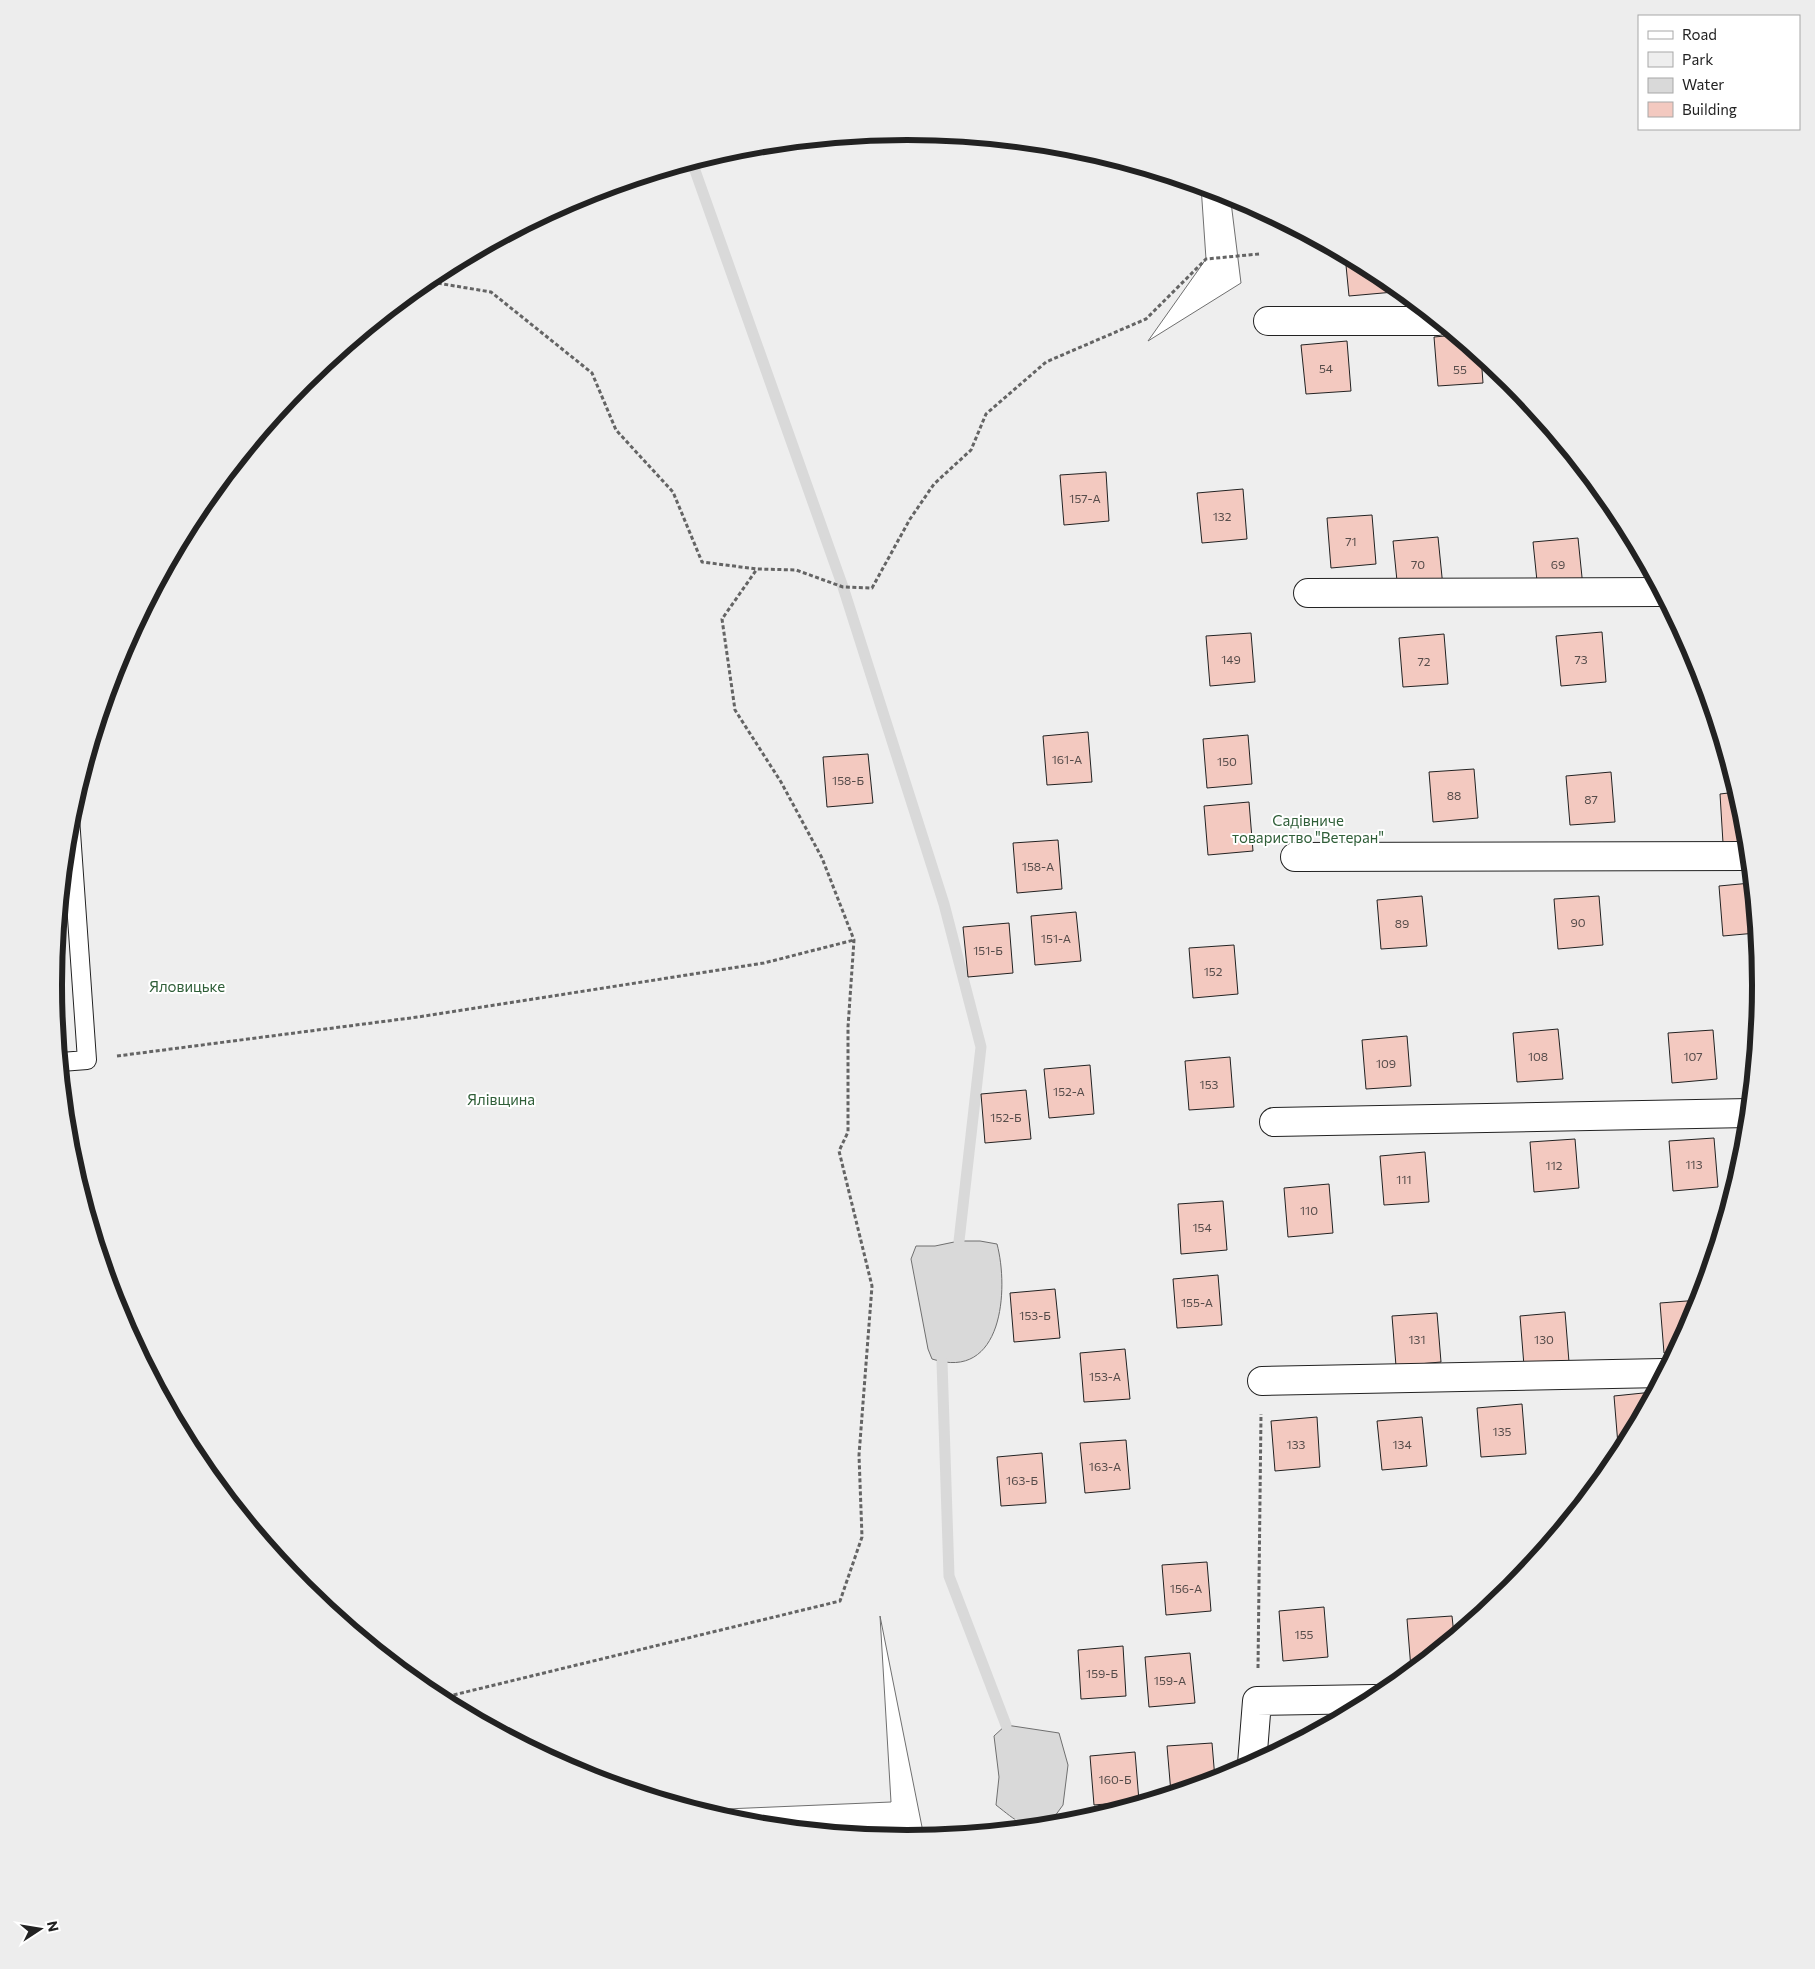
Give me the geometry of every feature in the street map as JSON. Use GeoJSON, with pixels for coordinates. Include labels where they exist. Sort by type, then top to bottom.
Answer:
{"type":"FeatureCollection","features":[{"type":"Feature","properties":{"kind":"street"},"geometry":{"type":"LineString","coordinates":[[1268,321],[1431,321]]}},
{"type":"Feature","properties":{"kind":"street"},"geometry":{"type":"LineString","coordinates":[[1308,593],[1655,592]]}},
{"type":"Feature","properties":{"kind":"street"},"geometry":{"type":"LineString","coordinates":[[1295,857],[1742,856]]}},
{"type":"Feature","properties":{"kind":"street"},"geometry":{"type":"LineString","coordinates":[[1274,1122],[1742,1113]]}},
{"type":"Feature","properties":{"kind":"street"},"geometry":{"type":"LineString","coordinates":[[1262,1381],[1657,1373]]}},
{"type":"Feature","properties":{"kind":"street"},"geometry":{"type":"LineString","coordinates":[[1253,1755],[1257,1700],[1357,1699]]}},
{"type":"Feature","properties":{"kind":"lane"},"geometry":{"type":"LineString","coordinates":[[66,1062],[86,1060],[73,858]]}},
{"type":"Feature","properties":{"kind":"path"},"geometry":{"type":"LineString","coordinates":[[436,284],[490,292],[592,373],[616,430],[673,492],[702,562],[757,569],[796,570],[843,587],[872,588],[910,520],[934,484],[971,450],[986,414],[1046,362],[1146,319],[1206,259],[1259,254]]}},
{"type":"Feature","properties":{"kind":"path"},"geometry":{"type":"LineString","coordinates":[[452,1695],[840,1601],[862,1537],[859,1455],[872,1286],[839,1151],[848,1132],[848,1027],[854,940],[822,858],[781,782],[735,710],[722,619],[757,569]]}},
{"type":"Feature","properties":{"kind":"path"},"geometry":{"type":"LineString","coordinates":[[86,1060],[457,1011],[764,963],[854,940]]}},
{"type":"Feature","properties":{"kind":"path"},"geometry":{"type":"LineString","coordinates":[[1257,1700],[1262,1381]]}},
{"type":"Feature","properties":{"kind":"green space"},"geometry":{"type":"Polygon","coordinates":[[[908,139],[963,141],[1018,147],[1072,156],[1126,168],[1201,193],[1206,259],[1148,341],[1241,283],[1231,204],[1281,227],[1330,253],[1377,282],[1422,314],[1465,349],[1505,387],[1543,427],[1578,470],[1610,515],[1639,562],[1665,611],[1688,661],[1708,713],[1724,766],[1736,820],[1745,874],[1751,929],[1752,984],[1751,1040],[1745,1095],[1736,1149],[1724,1203],[1708,1256],[1688,1308],[1665,1358],[1639,1407],[1610,1454],[1578,1499],[1543,1542],[1505,1582],[1465,1620],[1422,1655],[1377,1687],[1330,1716],[1281,1742],[1231,1765],[1179,1785],[1126,1801],[1018,1822],[963,1828],[923,1829],[880,1616],[891,1802],[725,1809],[689,1801],[636,1785],[584,1765],[534,1742],[485,1716],[438,1687],[393,1655],[350,1620],[310,1582],[272,1542],[237,1499],[205,1454],[176,1407],[150,1358],[127,1308],[107,1256],[91,1203],[79,1149],[70,1095],[64,1040],[62,984],[64,929],[70,874],[79,820],[91,766],[107,713],[127,661],[150,611],[176,562],[205,515],[237,470],[272,427],[310,387],[350,349],[393,314],[438,282],[485,253],[534,227],[584,204],[636,184],[689,168],[743,156],[797,147],[852,141],[908,139]]]}},
{"type":"Feature","properties":{"kind":"water"},"geometry":{"type":"Polygon","coordinates":[[[959,1241],[980,1241],[997,1244],[1001,1263],[1002,1284],[996,1327],[987,1345],[974,1357],[956,1363],[932,1359],[928,1349],[911,1259],[916,1246],[935,1246],[959,1241]]]}},
{"type":"Feature","properties":{"kind":"water"},"geometry":{"type":"Polygon","coordinates":[[[1006,1725],[1059,1733],[1068,1765],[1063,1805],[1055,1816],[1020,1822],[996,1805],[999,1777],[994,1736],[1006,1725]]]}},
{"type":"Feature","properties":{"kind":"building"},"geometry":{"type":"Polygon","coordinates":[[[1346,263],[1391,292],[1349,296],[1346,263]]]}},
{"type":"Feature","properties":{"kind":"building"},"geometry":{"type":"Polygon","coordinates":[[[1449,336],[1465,349],[1482,365],[1483,383],[1438,386],[1434,337],[1449,336]]]}},
{"type":"Feature","properties":{"kind":"building"},"geometry":{"type":"Polygon","coordinates":[[[1347,341],[1351,391],[1306,394],[1301,345],[1347,341]]]}},
{"type":"Feature","properties":{"kind":"building"},"geometry":{"type":"Polygon","coordinates":[[[1106,472],[1109,521],[1064,525],[1060,475],[1106,472]]]}},
{"type":"Feature","properties":{"kind":"building"},"geometry":{"type":"Polygon","coordinates":[[[1243,489],[1247,539],[1202,543],[1197,493],[1243,489]]]}},
{"type":"Feature","properties":{"kind":"building"},"geometry":{"type":"Polygon","coordinates":[[[1372,515],[1376,564],[1331,568],[1327,518],[1372,515]]]}},
{"type":"Feature","properties":{"kind":"building"},"geometry":{"type":"Polygon","coordinates":[[[1438,537],[1443,587],[1398,591],[1393,541],[1438,537]]]}},
{"type":"Feature","properties":{"kind":"building"},"geometry":{"type":"Polygon","coordinates":[[[1578,538],[1583,587],[1538,591],[1533,542],[1578,538]]]}},
{"type":"Feature","properties":{"kind":"building"},"geometry":{"type":"Polygon","coordinates":[[[1602,632],[1606,682],[1561,686],[1556,636],[1602,632]]]}},
{"type":"Feature","properties":{"kind":"building"},"geometry":{"type":"Polygon","coordinates":[[[1251,633],[1255,682],[1210,686],[1206,636],[1251,633]]]}},
{"type":"Feature","properties":{"kind":"building"},"geometry":{"type":"Polygon","coordinates":[[[1444,634],[1448,684],[1403,687],[1399,638],[1444,634]]]}},
{"type":"Feature","properties":{"kind":"building"},"geometry":{"type":"Polygon","coordinates":[[[1088,732],[1092,782],[1047,785],[1043,736],[1088,732]]]}},
{"type":"Feature","properties":{"kind":"building"},"geometry":{"type":"Polygon","coordinates":[[[1248,735],[1252,784],[1207,788],[1203,739],[1248,735]]]}},
{"type":"Feature","properties":{"kind":"building"},"geometry":{"type":"Polygon","coordinates":[[[868,754],[873,803],[827,807],[823,757],[868,754]]]}},
{"type":"Feature","properties":{"kind":"building"},"geometry":{"type":"Polygon","coordinates":[[[1474,769],[1478,818],[1433,822],[1429,772],[1474,769]]]}},
{"type":"Feature","properties":{"kind":"building"},"geometry":{"type":"Polygon","coordinates":[[[1611,772],[1615,822],[1570,825],[1566,776],[1611,772]]]}},
{"type":"Feature","properties":{"kind":"building"},"geometry":{"type":"Polygon","coordinates":[[[1730,793],[1740,842],[1723,843],[1720,794],[1730,793]]]}},
{"type":"Feature","properties":{"kind":"building"},"geometry":{"type":"Polygon","coordinates":[[[1249,802],[1253,851],[1208,855],[1204,806],[1249,802]]]}},
{"type":"Feature","properties":{"kind":"building"},"geometry":{"type":"Polygon","coordinates":[[[1058,840],[1062,889],[1017,893],[1013,843],[1058,840]]]}},
{"type":"Feature","properties":{"kind":"building"},"geometry":{"type":"Polygon","coordinates":[[[1746,883],[1751,933],[1723,936],[1719,886],[1746,883]]]}},
{"type":"Feature","properties":{"kind":"building"},"geometry":{"type":"Polygon","coordinates":[[[1422,896],[1427,946],[1381,949],[1377,900],[1422,896]]]}},
{"type":"Feature","properties":{"kind":"building"},"geometry":{"type":"Polygon","coordinates":[[[1599,896],[1603,945],[1558,949],[1554,899],[1599,896]]]}},
{"type":"Feature","properties":{"kind":"building"},"geometry":{"type":"Polygon","coordinates":[[[1076,912],[1081,961],[1035,965],[1031,916],[1076,912]]]}},
{"type":"Feature","properties":{"kind":"building"},"geometry":{"type":"Polygon","coordinates":[[[1009,923],[1013,973],[968,977],[963,927],[1009,923]]]}},
{"type":"Feature","properties":{"kind":"building"},"geometry":{"type":"Polygon","coordinates":[[[1234,945],[1238,994],[1193,998],[1189,948],[1234,945]]]}},
{"type":"Feature","properties":{"kind":"building"},"geometry":{"type":"Polygon","coordinates":[[[1558,1029],[1563,1079],[1517,1082],[1513,1033],[1558,1029]]]}},
{"type":"Feature","properties":{"kind":"building"},"geometry":{"type":"Polygon","coordinates":[[[1713,1030],[1717,1079],[1672,1083],[1668,1033],[1713,1030]]]}},
{"type":"Feature","properties":{"kind":"building"},"geometry":{"type":"Polygon","coordinates":[[[1407,1036],[1411,1086],[1366,1089],[1362,1040],[1407,1036]]]}},
{"type":"Feature","properties":{"kind":"building"},"geometry":{"type":"Polygon","coordinates":[[[1230,1057],[1234,1107],[1189,1110],[1185,1061],[1230,1057]]]}},
{"type":"Feature","properties":{"kind":"building"},"geometry":{"type":"Polygon","coordinates":[[[1090,1065],[1094,1114],[1049,1118],[1044,1069],[1090,1065]]]}},
{"type":"Feature","properties":{"kind":"building"},"geometry":{"type":"Polygon","coordinates":[[[1026,1090],[1031,1139],[985,1143],[981,1094],[1026,1090]]]}},
{"type":"Feature","properties":{"kind":"building"},"geometry":{"type":"Polygon","coordinates":[[[1714,1138],[1718,1187],[1673,1191],[1669,1141],[1714,1138]]]}},
{"type":"Feature","properties":{"kind":"building"},"geometry":{"type":"Polygon","coordinates":[[[1575,1139],[1579,1188],[1534,1192],[1530,1142],[1575,1139]]]}},
{"type":"Feature","properties":{"kind":"building"},"geometry":{"type":"Polygon","coordinates":[[[1425,1152],[1429,1202],[1384,1205],[1380,1156],[1425,1152]]]}},
{"type":"Feature","properties":{"kind":"building"},"geometry":{"type":"Polygon","coordinates":[[[1329,1184],[1333,1233],[1288,1237],[1284,1188],[1329,1184]]]}},
{"type":"Feature","properties":{"kind":"building"},"geometry":{"type":"Polygon","coordinates":[[[1223,1201],[1227,1250],[1181,1254],[1178,1204],[1223,1201]]]}},
{"type":"Feature","properties":{"kind":"building"},"geometry":{"type":"Polygon","coordinates":[[[1218,1275],[1222,1325],[1177,1328],[1173,1279],[1218,1275]]]}},
{"type":"Feature","properties":{"kind":"building"},"geometry":{"type":"Polygon","coordinates":[[[1055,1289],[1060,1338],[1014,1342],[1010,1293],[1055,1289]]]}},
{"type":"Feature","properties":{"kind":"building"},"geometry":{"type":"Polygon","coordinates":[[[1691,1301],[1667,1353],[1664,1353],[1660,1303],[1691,1301]]]}},
{"type":"Feature","properties":{"kind":"building"},"geometry":{"type":"Polygon","coordinates":[[[1565,1312],[1569,1362],[1524,1366],[1520,1316],[1565,1312]]]}},
{"type":"Feature","properties":{"kind":"building"},"geometry":{"type":"Polygon","coordinates":[[[1437,1313],[1441,1362],[1396,1366],[1392,1316],[1437,1313]]]}},
{"type":"Feature","properties":{"kind":"building"},"geometry":{"type":"Polygon","coordinates":[[[1125,1349],[1130,1399],[1084,1402],[1080,1353],[1125,1349]]]}},
{"type":"Feature","properties":{"kind":"building"},"geometry":{"type":"Polygon","coordinates":[[[1647,1393],[1618,1441],[1614,1396],[1647,1393]]]}},
{"type":"Feature","properties":{"kind":"building"},"geometry":{"type":"Polygon","coordinates":[[[1522,1404],[1526,1454],[1481,1457],[1477,1408],[1522,1404]]]}},
{"type":"Feature","properties":{"kind":"building"},"geometry":{"type":"Polygon","coordinates":[[[1317,1417],[1320,1467],[1275,1471],[1271,1421],[1317,1417]]]}},
{"type":"Feature","properties":{"kind":"building"},"geometry":{"type":"Polygon","coordinates":[[[1422,1417],[1427,1466],[1382,1470],[1377,1421],[1422,1417]]]}},
{"type":"Feature","properties":{"kind":"building"},"geometry":{"type":"Polygon","coordinates":[[[1126,1440],[1130,1489],[1085,1493],[1080,1443],[1126,1440]]]}},
{"type":"Feature","properties":{"kind":"building"},"geometry":{"type":"Polygon","coordinates":[[[1042,1453],[1046,1503],[1001,1506],[997,1457],[1042,1453]]]}},
{"type":"Feature","properties":{"kind":"building"},"geometry":{"type":"Polygon","coordinates":[[[1207,1562],[1211,1611],[1166,1615],[1162,1565],[1207,1562]]]}},
{"type":"Feature","properties":{"kind":"building"},"geometry":{"type":"Polygon","coordinates":[[[1324,1607],[1328,1657],[1283,1661],[1279,1611],[1324,1607]]]}},
{"type":"Feature","properties":{"kind":"building"},"geometry":{"type":"Polygon","coordinates":[[[1452,1616],[1453,1629],[1411,1663],[1407,1619],[1452,1616]]]}},
{"type":"Feature","properties":{"kind":"building"},"geometry":{"type":"Polygon","coordinates":[[[1123,1646],[1126,1696],[1081,1699],[1078,1650],[1123,1646]]]}},
{"type":"Feature","properties":{"kind":"building"},"geometry":{"type":"Polygon","coordinates":[[[1190,1653],[1195,1703],[1149,1707],[1145,1657],[1190,1653]]]}},
{"type":"Feature","properties":{"kind":"building"},"geometry":{"type":"Polygon","coordinates":[[[1212,1743],[1214,1771],[1171,1788],[1167,1746],[1212,1743]]]}},
{"type":"Feature","properties":{"kind":"building"},"geometry":{"type":"Polygon","coordinates":[[[1135,1752],[1139,1797],[1117,1803],[1094,1805],[1090,1756],[1135,1752]]]}},
{"type":"Feature","properties":{"kind":"waterway"},"geometry":{"type":"LineString","coordinates":[[694,167],[843,587],[944,904],[981,1047],[959,1241]]}},
{"type":"Feature","properties":{"kind":"waterway"},"geometry":{"type":"LineString","coordinates":[[942,1362],[949,1576],[1006,1725]]}},
{"type":"Feature","properties":{"kind":"park label","name":"Садівниче товариство \"Ветеран\""},"geometry":{"type":"Point","coordinates":[1308,828]}},
{"type":"Feature","properties":{"kind":"park label","name":"Яловицьке"},"geometry":{"type":"Point","coordinates":[187,986]}},
{"type":"Feature","properties":{"kind":"park label","name":"Ялівщина"},"geometry":{"type":"Point","coordinates":[501,1099]}}]}
